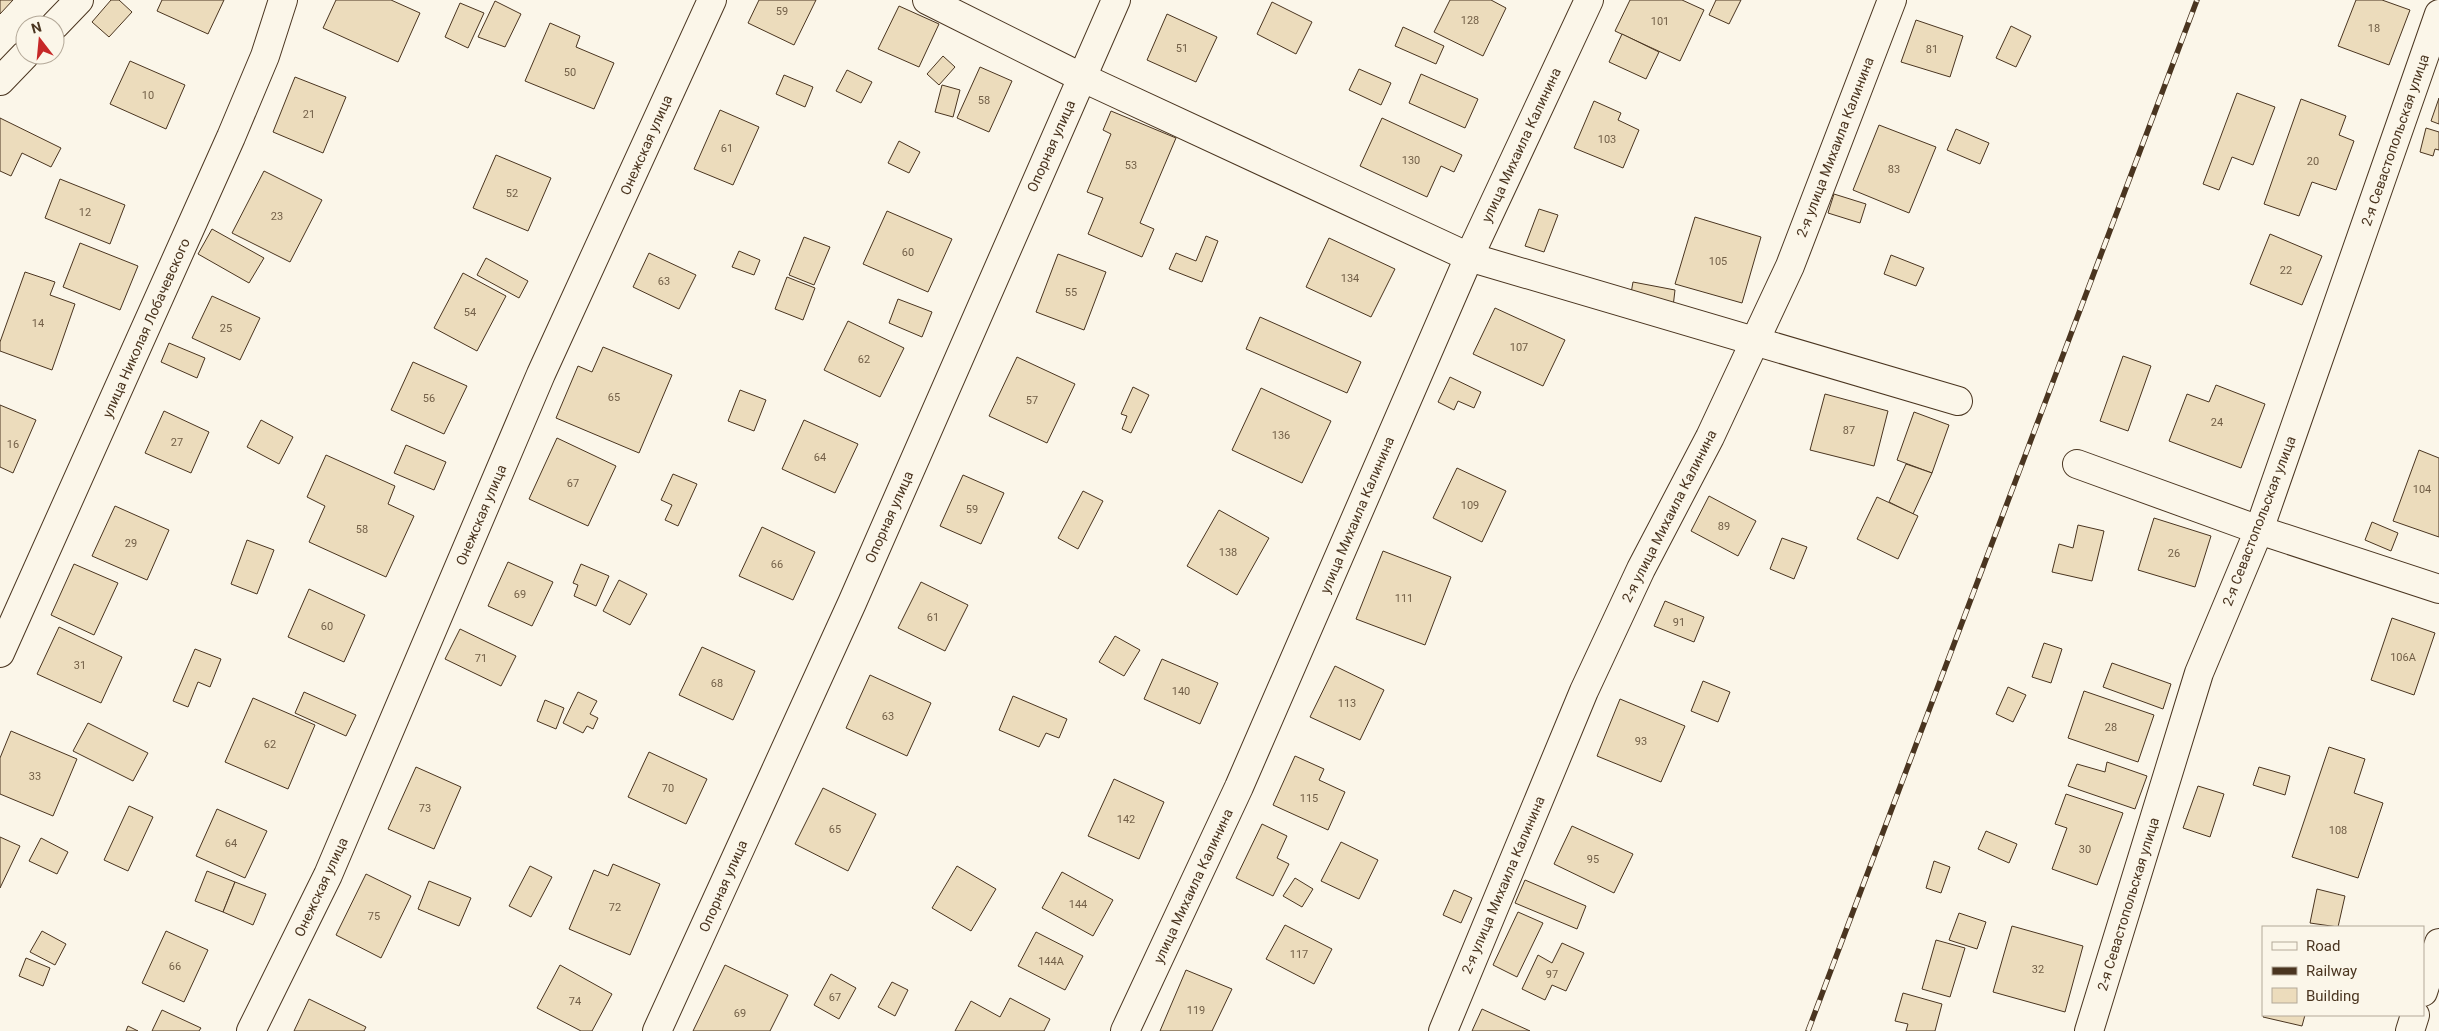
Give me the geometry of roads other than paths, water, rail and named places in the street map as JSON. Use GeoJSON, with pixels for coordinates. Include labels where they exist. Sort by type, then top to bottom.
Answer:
{"type":"FeatureCollection","features":[{"type":"Feature","properties":{"kind":"street"},"geometry":{"type":"LineString","coordinates":[[65,15],[79,0]]}},
{"type":"Feature","properties":{"kind":"street","name":"улица Николая Лобачевского"},"geometry":{"type":"LineString","coordinates":[[0,653],[231,137],[265,56],[283,0]]}},
{"type":"Feature","properties":{"kind":"street","name":"Онежская улица"},"geometry":{"type":"LineString","coordinates":[[252,1031],[328,875],[541,374],[712,0]]}},
{"type":"Feature","properties":{"kind":"street"},"geometry":{"type":"LineString","coordinates":[[927,0],[1081,77],[1469,257],[1958,401]]}},
{"type":"Feature","properties":{"kind":"street","name":"Опорная улица"},"geometry":{"type":"LineString","coordinates":[[657,1031],[852,603],[1116,0]]}},
{"type":"Feature","properties":{"kind":"street","name":"улица Михаила Калинина"},"geometry":{"type":"LineString","coordinates":[[1125,1031],[1239,787],[1469,257],[1589,0]]}},
{"type":"Feature","properties":{"kind":"street","name":"2-я улица Михаила Калинина"},"geometry":{"type":"LineString","coordinates":[[1442,1031],[1584,691],[1641,569],[1710,436],[1753,341],[1790,266],[1892,0]]}},
{"type":"Feature","properties":{"kind":"street","name":"2-я Севастопольская улица"},"geometry":{"type":"LineString","coordinates":[[2089,1031],[2199,673],[2258,530],[2439,14]]}},
{"type":"Feature","properties":{"kind":"street"},"geometry":{"type":"LineString","coordinates":[[0,81],[15,65]]}},
{"type":"Feature","properties":{"kind":"street"},"geometry":{"type":"LineString","coordinates":[[2077,464],[2258,530],[2439,589]]}},
{"type":"Feature","properties":{"kind":"street"},"geometry":{"type":"LineString","coordinates":[[2424,989],[2439,942]]}},
{"type":"Feature","properties":{"kind":"street"},"geometry":{"type":"LineString","coordinates":[[2410,1031],[2415,1016]]}},
{"type":"Feature","properties":{"kind":"railway"},"geometry":{"type":"LineString","coordinates":[[1808,1031],[2197,0]]}}]}
